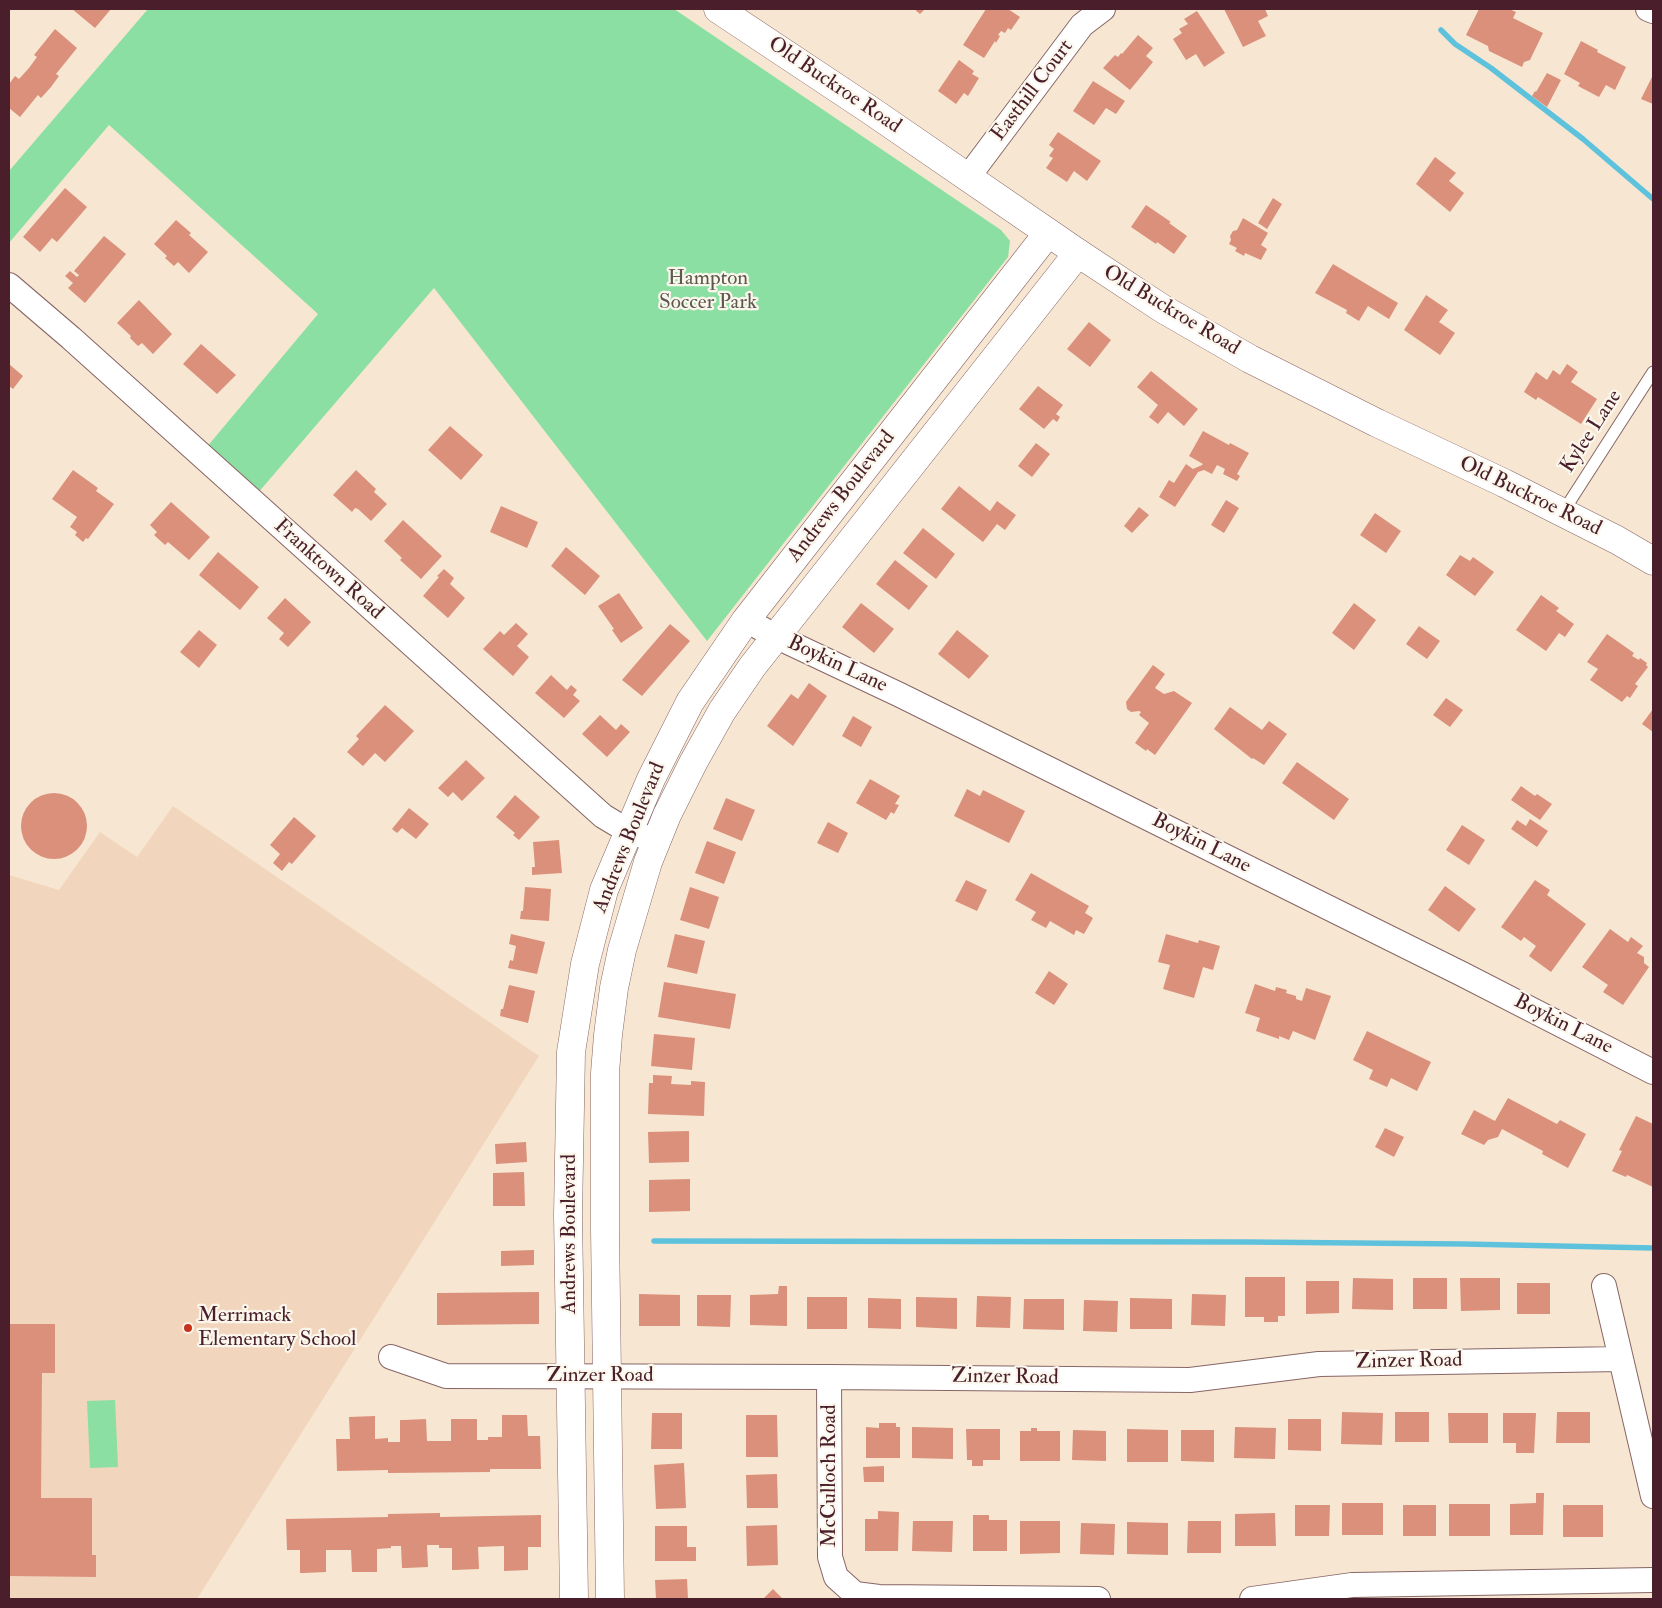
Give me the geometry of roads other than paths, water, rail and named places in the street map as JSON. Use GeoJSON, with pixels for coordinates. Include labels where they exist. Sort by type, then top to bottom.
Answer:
{"type":"FeatureCollection","features":[{"type":"Feature","properties":{"kind":"street","name":"Old Buckroe Road"},"geometry":{"type":"LineString","coordinates":[[718,9],[1163,309],[1250,359],[1377,423],[1563,512],[1653,561]]}},
{"type":"Feature","properties":{"kind":"street","name":"Easthill Court"},"geometry":{"type":"LineString","coordinates":[[968,177],[1082,25],[1102,9]]}},
{"type":"Feature","properties":{"kind":"street"},"geometry":{"type":"LineString","coordinates":[[1648,9],[1653,11]]}},
{"type":"Feature","properties":{"kind":"street","name":"Andrews Boulevard"},"geometry":{"type":"LineString","coordinates":[[574,1599],[568,1215],[571,1052],[577,1008],[604,890],[651,779],[690,702],[746,620],[1048,233]]}},
{"type":"Feature","properties":{"kind":"street","name":"Andrews Boulevard"},"geometry":{"type":"LineString","coordinates":[[610,1599],[604,1121],[608,1034],[622,950],[645,870],[667,815],[722,711],[775,636],[961,404],[1078,253]]}},
{"type":"Feature","properties":{"kind":"street","name":"Franktown Road"},"geometry":{"type":"LineString","coordinates":[[9,285],[71,338],[603,816],[628,831],[656,841]]}},
{"type":"Feature","properties":{"kind":"street","name":"Boykin Lane"},"geometry":{"type":"LineString","coordinates":[[746,620],[775,636],[1114,800],[1653,1072]]}},
{"type":"Feature","properties":{"kind":"street"},"geometry":{"type":"LineString","coordinates":[[1604,1286],[1653,1496]]}},
{"type":"Feature","properties":{"kind":"street","name":"Zinzer Road"},"geometry":{"type":"LineString","coordinates":[[391,1357],[446,1376],[829,1376],[1190,1380],[1320,1364],[1621,1359]]}},
{"type":"Feature","properties":{"kind":"street","name":"McCulloch Road"},"geometry":{"type":"LineString","coordinates":[[829,1376],[830,1557],[836,1577],[855,1594],[878,1597],[1098,1599]]}},
{"type":"Feature","properties":{"kind":"street"},"geometry":{"type":"LineString","coordinates":[[1252,1599],[1352,1585],[1653,1580]]}},
{"type":"Feature","properties":{"kind":"lane","name":"Kylee Lane"},"geometry":{"type":"LineString","coordinates":[[1563,512],[1653,372]]}},
{"type":"Feature","properties":{"kind":"waterway"},"geometry":{"type":"LineString","coordinates":[[1441,30],[1455,44],[1491,68],[1583,139],[1653,199]]}},
{"type":"Feature","properties":{"kind":"waterway"},"geometry":{"type":"LineString","coordinates":[[654,1241],[1248,1242],[1653,1248]]}},
{"type":"Feature","properties":{"kind":"place","name":"Merrimack Elementary School"},"geometry":{"type":"Point","coordinates":[188,1328]}},
{"type":"Feature","properties":{"kind":"park label","name":"Hampton Soccer Park"},"geometry":{"type":"Point","coordinates":[708,291]}}]}
